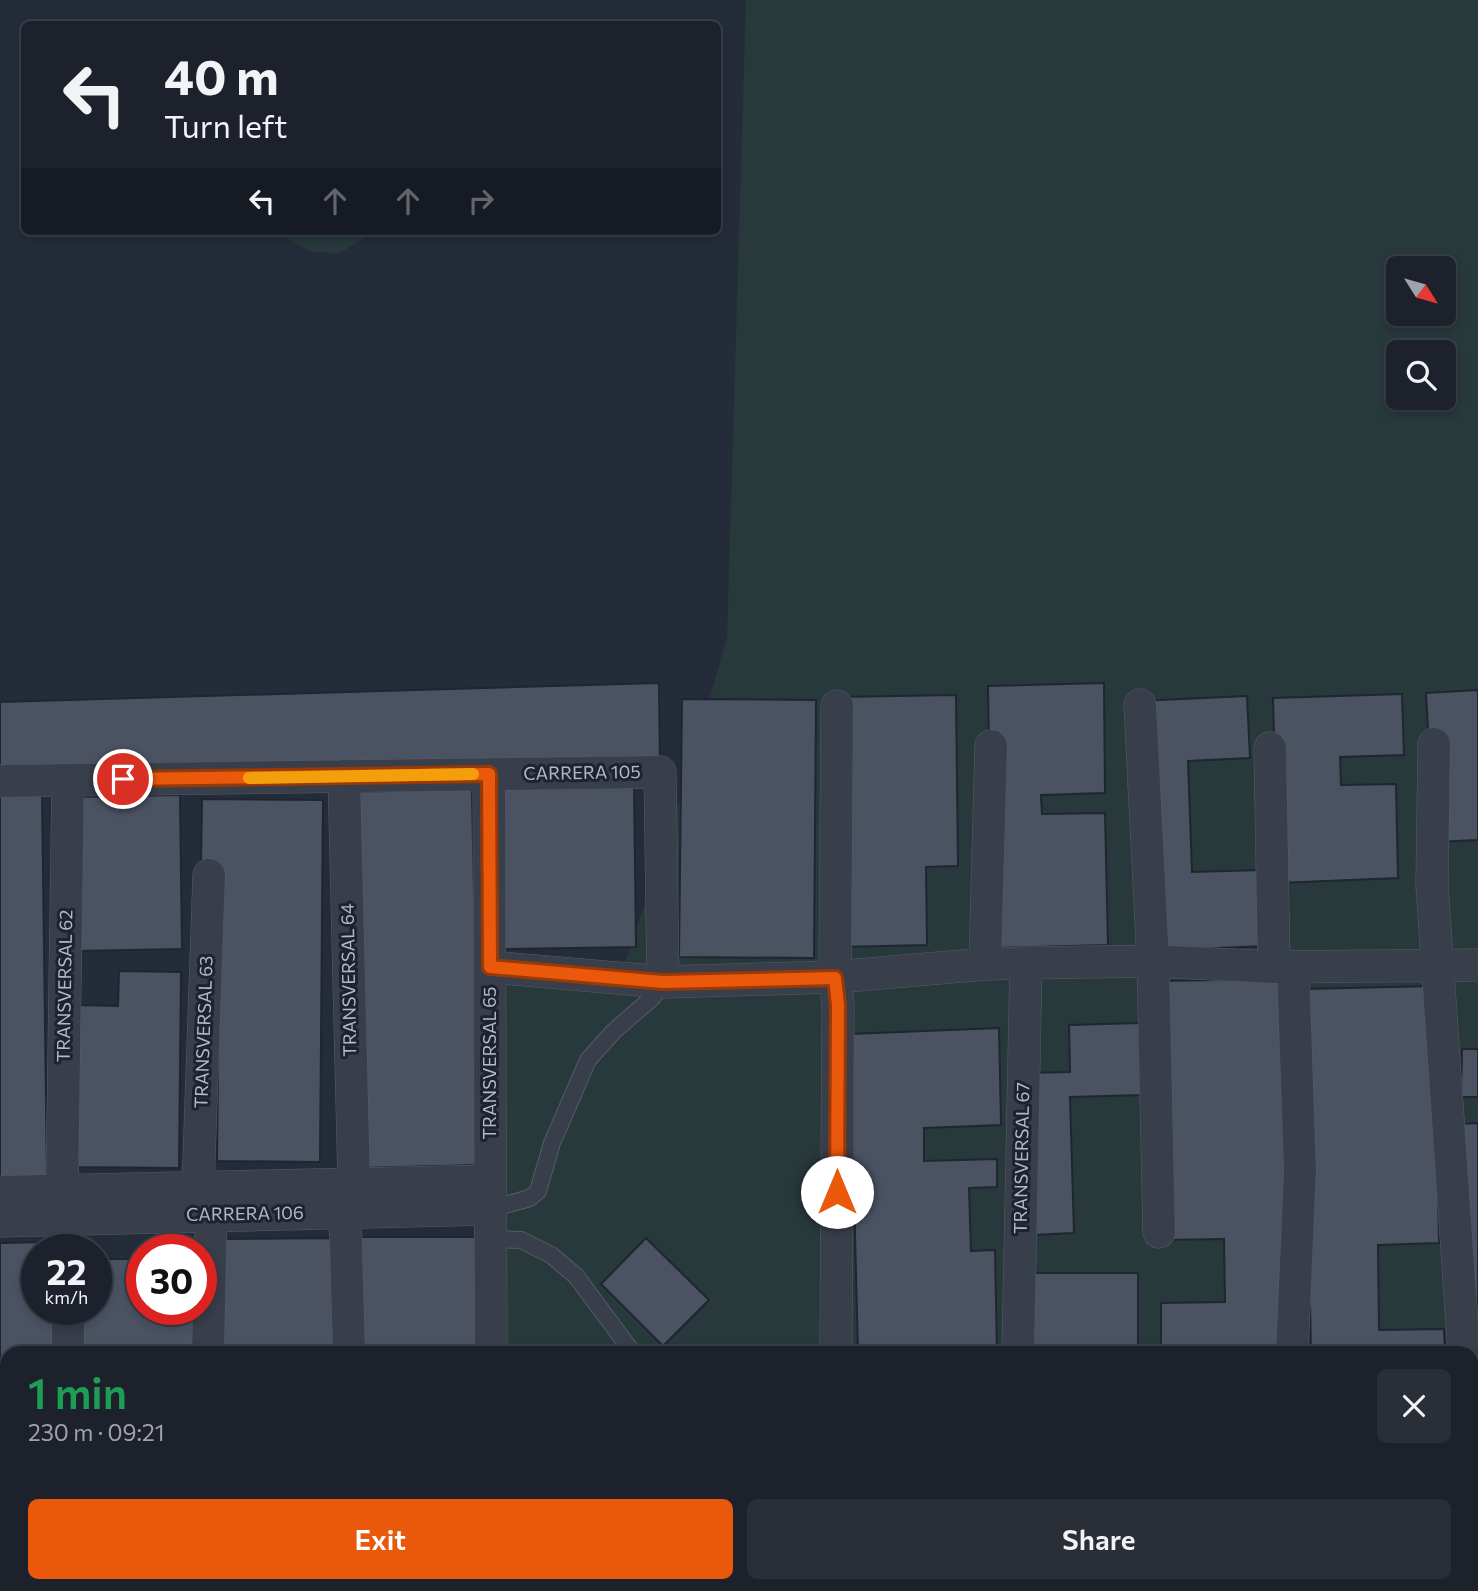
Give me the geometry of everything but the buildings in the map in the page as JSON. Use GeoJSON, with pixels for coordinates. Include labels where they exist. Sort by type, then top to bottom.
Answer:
{"type":"FeatureCollection","features":[{"type":"Feature","properties":{"kind":"street"},"geometry":{"type":"LineString","coordinates":[[1140,705],[1153,961],[1159,1232]]}},
{"type":"Feature","properties":{"kind":"street"},"geometry":{"type":"LineString","coordinates":[[836,1346],[837,706]]}},
{"type":"Feature","properties":{"kind":"street"},"geometry":{"type":"LineString","coordinates":[[1434,744],[1433,885],[1464,1346]]}},
{"type":"Feature","properties":{"kind":"street"},"geometry":{"type":"LineString","coordinates":[[985,964],[991,746]]}},
{"type":"Feature","properties":{"kind":"street"},"geometry":{"type":"LineString","coordinates":[[1270,748],[1283,967],[1300,1171],[1292,1346]]}},
{"type":"Feature","properties":{"kind":"street","name":"CARRERA 105"},"geometry":{"type":"LineString","coordinates":[[0,781],[660,772],[663,982]]}},
{"type":"Feature","properties":{"kind":"street","name":"TRANSVERSAL 65"},"geometry":{"type":"LineString","coordinates":[[489,774],[492,1346]]}},
{"type":"Feature","properties":{"kind":"street","name":"TRANSVERSAL 64"},"geometry":{"type":"LineString","coordinates":[[344,776],[350,1198],[349,1346]]}},
{"type":"Feature","properties":{"kind":"street","name":"TRANSVERSAL 62"},"geometry":{"type":"LineString","coordinates":[[66,1220],[68,780]]}},
{"type":"Feature","properties":{"kind":"street","name":"TRANSVERSAL 63"},"geometry":{"type":"LineString","coordinates":[[208,1346],[204,1201],[209,875]]}},
{"type":"Feature","properties":{"kind":"street"},"geometry":{"type":"LineString","coordinates":[[490,967],[663,982],[835,978],[985,964],[1026,963],[1153,961],[1283,967],[1478,965]]}},
{"type":"Feature","properties":{"kind":"street","name":"TRANSVERSAL 67"},"geometry":{"type":"LineString","coordinates":[[1018,1346],[1026,963]]}},
{"type":"Feature","properties":{"kind":"street","name":"CARRERA 106"},"geometry":{"type":"LineString","coordinates":[[0,1192],[66,1220]]}},
{"type":"Feature","properties":{"kind":"street","name":"CARRERA 106"},"geometry":{"type":"LineString","coordinates":[[0,1221],[66,1220],[204,1201],[350,1198],[490,1209]]}},
{"type":"Feature","properties":{"kind":"street"},"geometry":{"type":"LineString","coordinates":[[68,1325],[68,1346]]}},
{"type":"Feature","properties":{"kind":"lane"},"geometry":{"type":"LineString","coordinates":[[628,1346],[576,1276],[551,1255],[521,1240],[490,1209],[530,1198],[538,1191],[552,1143],[588,1060],[614,1031],[652,998],[663,982]]}},
{"type":"Feature","properties":{"kind":"shaded area"},"geometry":{"type":"Polygon","coordinates":[[[746,0],[1478,0],[1478,1346],[494,1346],[495,971],[622,971],[684,788],[727,638],[746,0]]]}},
{"type":"Feature","properties":{"kind":"shaded area"},"geometry":{"type":"Polygon","coordinates":[[[364,235],[364,238],[338,254],[310,251],[285,237],[364,235]]]}},
{"type":"Feature","properties":{"kind":"slow traffic"},"geometry":{"type":"LineString","coordinates":[[249,778],[473,774]]}},
{"type":"Feature","properties":{"kind":"route"},"geometry":{"type":"LineString","coordinates":[[123,779],[489,774],[490,967],[663,982],[835,978],[838,1005],[837,1192]]}}]}
